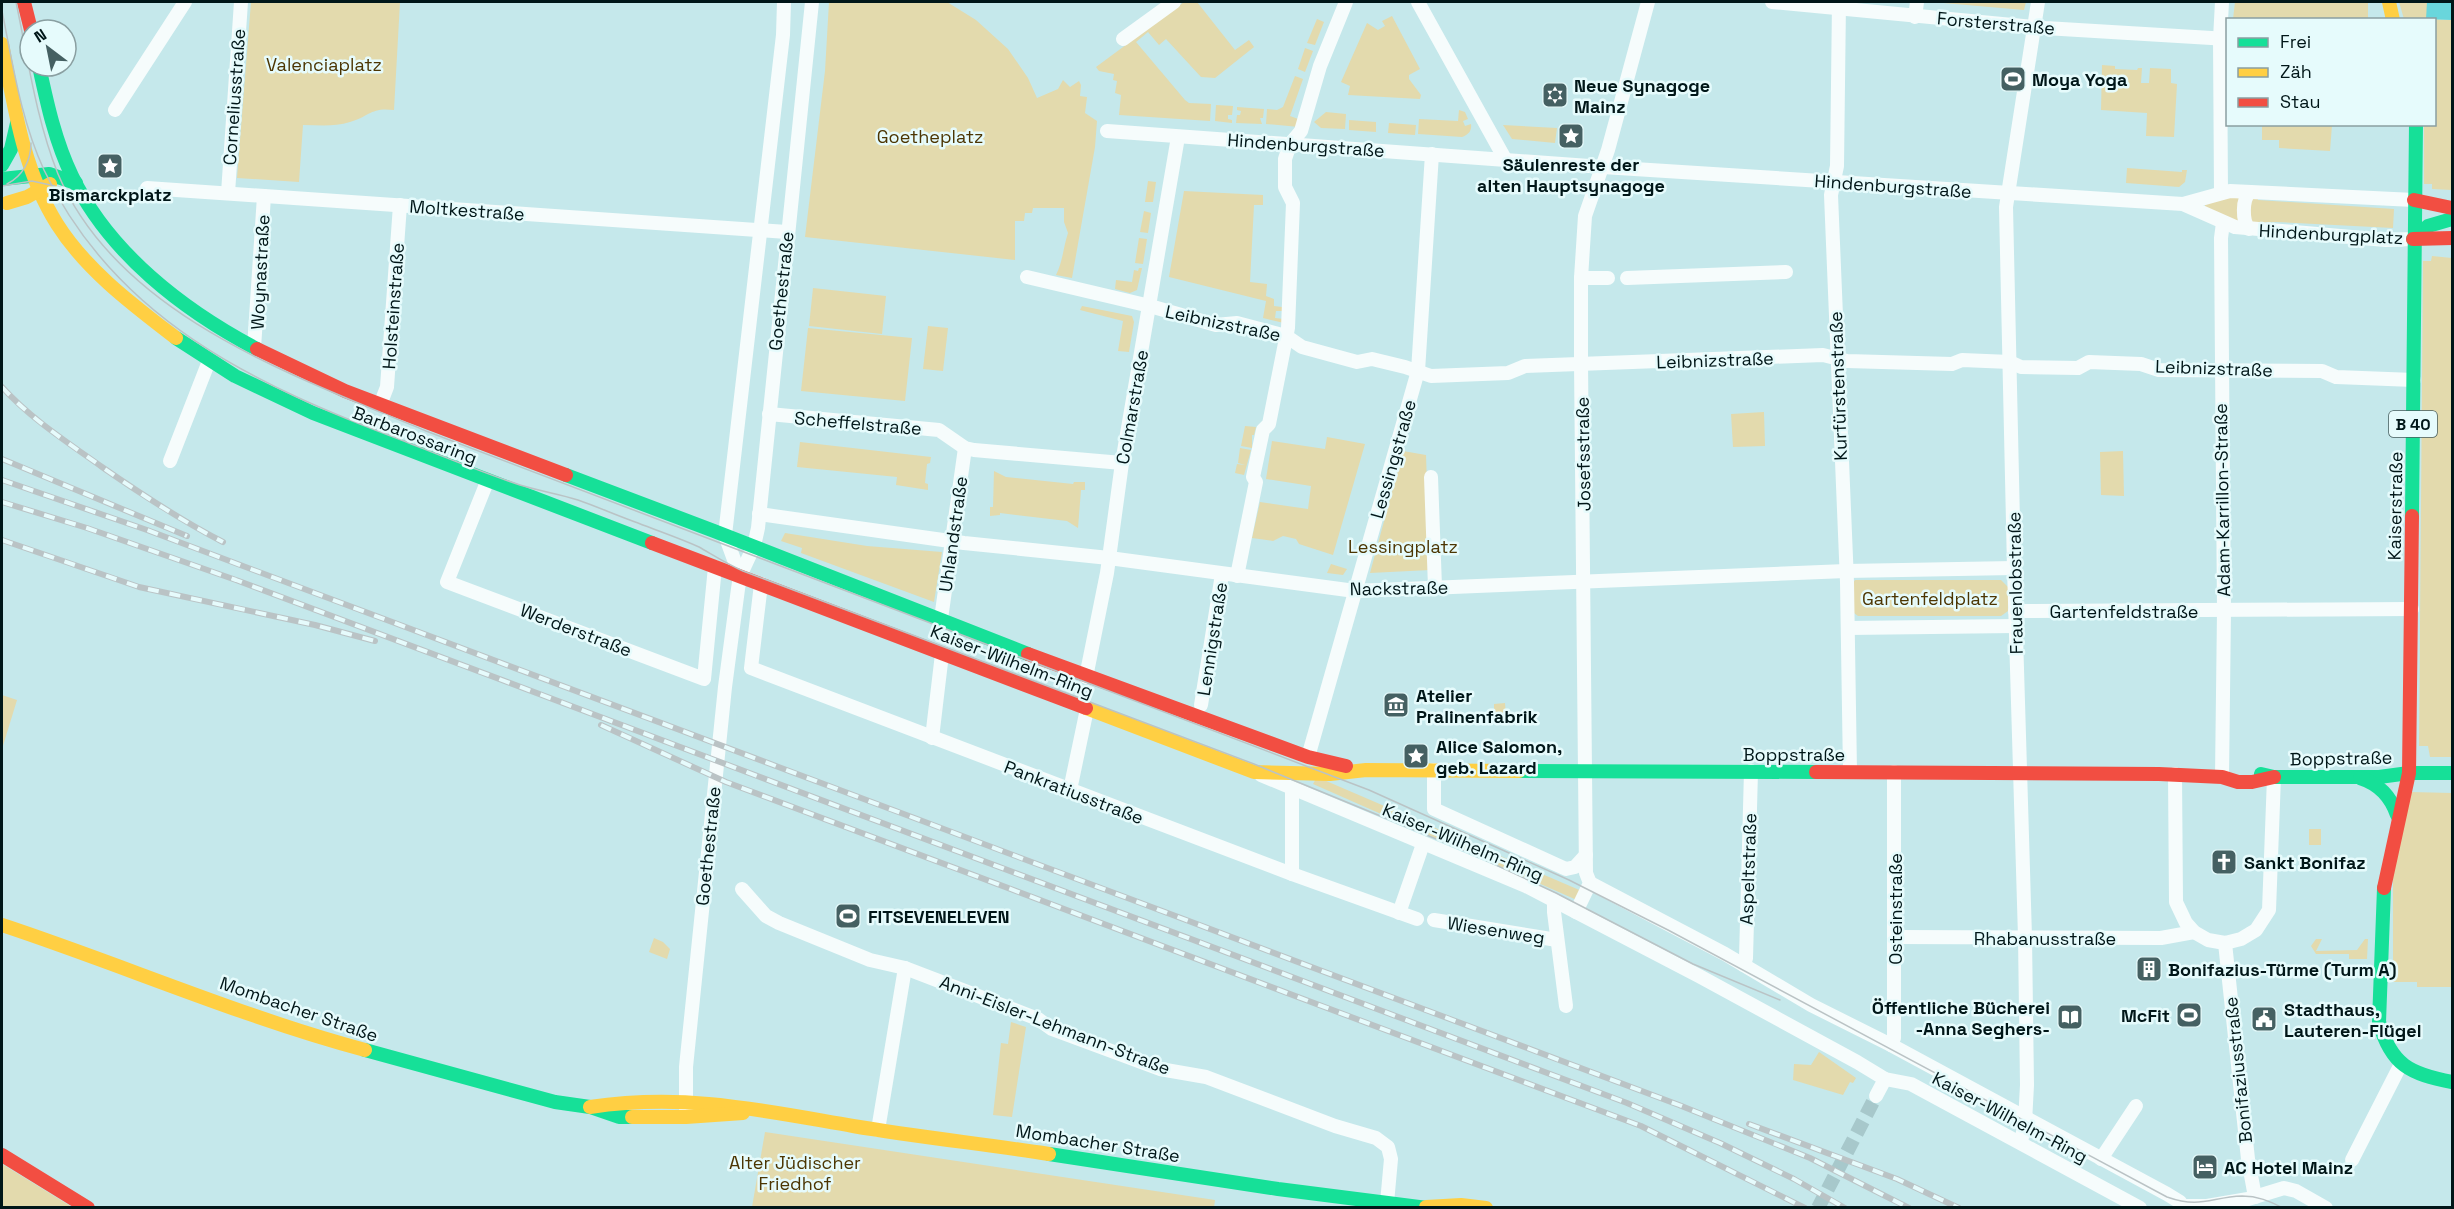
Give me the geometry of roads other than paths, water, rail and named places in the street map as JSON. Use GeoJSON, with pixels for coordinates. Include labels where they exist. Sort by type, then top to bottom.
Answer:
{"type":"FeatureCollection","features":[{"type":"Feature","properties":{"kind":"street"},"geometry":{"type":"LineString","coordinates":[[24,2],[28,18]]}},
{"type":"Feature","properties":{"kind":"street"},"geometry":{"type":"LineString","coordinates":[[116,110],[185,2]]}},
{"type":"Feature","properties":{"kind":"street","name":"Corneliusstraße"},"geometry":{"type":"LineString","coordinates":[[228,193],[241,2]]}},
{"type":"Feature","properties":{"kind":"street","name":"Goethestraße"},"geometry":{"type":"LineString","coordinates":[[740,576],[725,535],[783,35],[784,2]]}},
{"type":"Feature","properties":{"kind":"street","name":"Goethestraße"},"geometry":{"type":"LineString","coordinates":[[686,1117],[686,1067],[725,687],[740,576],[754,546],[759,513],[812,2]]}},
{"type":"Feature","properties":{"kind":"street"},"geometry":{"type":"LineString","coordinates":[[1124,39],[1174,2]]}},
{"type":"Feature","properties":{"kind":"street"},"geometry":{"type":"LineString","coordinates":[[1290,144],[1301,131],[1320,66],[1346,2]]}},
{"type":"Feature","properties":{"kind":"street"},"geometry":{"type":"LineString","coordinates":[[1418,2],[1505,159]]}},
{"type":"Feature","properties":{"kind":"street","name":"Josefsstraße"},"geometry":{"type":"LineString","coordinates":[[1590,883],[1586,873],[1581,363],[1581,278],[1585,216],[1603,167],[1627,87],[1629,68],[1648,2]]}},
{"type":"Feature","properties":{"kind":"street","name":"Forsterstraße"},"geometry":{"type":"LineString","coordinates":[[1772,2],[1838,4],[1915,16],[2034,27],[2224,39]]}},
{"type":"Feature","properties":{"kind":"street"},"geometry":{"type":"LineString","coordinates":[[1915,16],[1917,2]]}},
{"type":"Feature","properties":{"kind":"street","name":"Frauenlobstraße"},"geometry":{"type":"LineString","coordinates":[[2021,1142],[2027,1085],[2025,937],[2015,626],[2007,193],[2038,2]]}},
{"type":"Feature","properties":{"kind":"street"},"geometry":{"type":"LineString","coordinates":[[2221,193],[2224,39],[2222,2]]}},
{"type":"Feature","properties":{"kind":"street"},"geometry":{"type":"LineString","coordinates":[[2389,2],[2393,18]]}},
{"type":"Feature","properties":{"kind":"street","name":"Kurfürstenstraße"},"geometry":{"type":"LineString","coordinates":[[1838,4],[1837,165],[1831,195],[1848,628],[1850,772]]}},
{"type":"Feature","properties":{"kind":"street"},"geometry":{"type":"LineString","coordinates":[[2,44],[17,120],[34,174],[63,233]]}},
{"type":"Feature","properties":{"kind":"street"},"geometry":{"type":"LineString","coordinates":[[42,78],[62,169]]}},
{"type":"Feature","properties":{"kind":"street"},"geometry":{"type":"LineString","coordinates":[[2,165],[11,149],[17,120]]}},
{"type":"Feature","properties":{"kind":"street","name":"Kaiserstraße"},"geometry":{"type":"LineString","coordinates":[[2416,126],[2409,773],[2397,815],[2384,879],[2379,1022],[2385,1044],[2401,1064],[2416,1075],[2452,1082]]}},
{"type":"Feature","properties":{"kind":"street","name":"Hindenburgstraße"},"geometry":{"type":"LineString","coordinates":[[1107,131],[1603,167],[2183,204]]}},
{"type":"Feature","properties":{"kind":"street","name":"Colmarstraße"},"geometry":{"type":"LineString","coordinates":[[1086,676],[1109,558],[1122,463],[1178,137]]}},
{"type":"Feature","properties":{"kind":"street","name":"Lennigstraße"},"geometry":{"type":"LineString","coordinates":[[1201,705],[1229,575],[1256,482],[1253,477],[1263,429],[1269,424],[1285,353],[1293,203],[1285,188],[1285,159],[1290,144]]}},
{"type":"Feature","properties":{"kind":"street","name":"Lessingstraße"},"geometry":{"type":"LineString","coordinates":[[1308,757],[1418,372],[1432,154]]}},
{"type":"Feature","properties":{"kind":"street"},"geometry":{"type":"LineString","coordinates":[[2,179],[62,169]]}},
{"type":"Feature","properties":{"kind":"street"},"geometry":{"type":"LineString","coordinates":[[4,203],[40,190],[62,169]]}},
{"type":"Feature","properties":{"kind":"street","name":"Barbarossaring"},"geometry":{"type":"LineString","coordinates":[[62,169],[76,183],[122,247],[155,281],[198,313],[254,348],[380,405],[754,546]]}},
{"type":"Feature","properties":{"kind":"street","name":"Moltkestraße"},"geometry":{"type":"LineString","coordinates":[[147,188],[787,232]]}},
{"type":"Feature","properties":{"kind":"street","name":"Hindenburgplatz"},"geometry":{"type":"LineString","coordinates":[[2249,229],[2245,223],[2245,197],[2250,192]]}},
{"type":"Feature","properties":{"kind":"street","name":"Hindenburgplatz"},"geometry":{"type":"LineString","coordinates":[[2183,204],[2221,193],[2250,192],[2414,200]]}},
{"type":"Feature","properties":{"kind":"street","name":"Woynastraße"},"geometry":{"type":"LineString","coordinates":[[254,348],[264,196]]}},
{"type":"Feature","properties":{"kind":"street"},"geometry":{"type":"LineString","coordinates":[[2414,200],[2452,208]]}},
{"type":"Feature","properties":{"kind":"street"},"geometry":{"type":"LineString","coordinates":[[4,203],[27,206],[63,233]]}},
{"type":"Feature","properties":{"kind":"street","name":"Hindenburgplatz"},"geometry":{"type":"LineString","coordinates":[[2183,204],[2223,223],[2249,229],[2386,240],[2413,239]]}},
{"type":"Feature","properties":{"kind":"street","name":"Holsteinstraße"},"geometry":{"type":"LineString","coordinates":[[380,405],[387,387],[400,205]]}},
{"type":"Feature","properties":{"kind":"street"},"geometry":{"type":"LineString","coordinates":[[2413,239],[2428,226],[2452,219]]}},
{"type":"Feature","properties":{"kind":"street","name":"Adam-Karrillon-Straße"},"geometry":{"type":"LineString","coordinates":[[2222,777],[2224,611],[2221,238],[2223,223]]}},
{"type":"Feature","properties":{"kind":"street","name":"Barbarossaring"},"geometry":{"type":"LineString","coordinates":[[63,233],[103,278],[184,345],[268,393],[353,430],[487,482],[740,576]]}},
{"type":"Feature","properties":{"kind":"street"},"geometry":{"type":"LineString","coordinates":[[2413,239],[2452,238]]}},
{"type":"Feature","properties":{"kind":"street"},"geometry":{"type":"LineString","coordinates":[[1627,278],[1786,272]]}},
{"type":"Feature","properties":{"kind":"street","name":"Leibnizstraße"},"geometry":{"type":"LineString","coordinates":[[1027,277],[1150,306],[1216,325],[1237,323],[1286,336],[1302,347],[1357,362],[1372,359],[1431,376],[1508,373],[1525,366],[1581,363],[1749,360],[1823,356],[1847,361],[1952,364],[1962,360],[2010,362],[2021,367],[2078,368],[2090,362],[2141,364],[2159,370],[2322,371],[2336,377],[2414,380]]}},
{"type":"Feature","properties":{"kind":"street"},"geometry":{"type":"LineString","coordinates":[[1581,278],[1608,278]]}},
{"type":"Feature","properties":{"kind":"street"},"geometry":{"type":"LineString","coordinates":[[170,461],[209,361]]}},
{"type":"Feature","properties":{"kind":"street","name":"Scheffelstraße"},"geometry":{"type":"LineString","coordinates":[[769,414],[939,430],[965,448],[1122,463]]}},
{"type":"Feature","properties":{"kind":"street","name":"Uhlandstraße"},"geometry":{"type":"LineString","coordinates":[[942,619],[965,448]]}},
{"type":"Feature","properties":{"kind":"street"},"geometry":{"type":"LineString","coordinates":[[1431,477],[1435,587]]}},
{"type":"Feature","properties":{"kind":"street","name":"Werderstraße"},"geometry":{"type":"LineString","coordinates":[[487,482],[447,582],[704,679],[716,567]]}},
{"type":"Feature","properties":{"kind":"street","name":"Nackstraße"},"geometry":{"type":"LineString","coordinates":[[759,513],[953,542],[1109,558],[1355,591],[1846,571]]}},
{"type":"Feature","properties":{"kind":"street","name":"Kaiser-Wilhelm-Ring"},"geometry":{"type":"LineString","coordinates":[[754,546],[1086,676],[1308,757]]}},
{"type":"Feature","properties":{"kind":"street"},"geometry":{"type":"LineString","coordinates":[[1846,571],[2014,568]]}},
{"type":"Feature","properties":{"kind":"street","name":"Kaiser-Wilhelm-Ring"},"geometry":{"type":"LineString","coordinates":[[740,576],[1254,772],[1459,857],[1554,900],[1795,1028],[1885,1080],[1911,1084],[2140,1208]]}},
{"type":"Feature","properties":{"kind":"street","name":"Pankratiusstraße"},"geometry":{"type":"LineString","coordinates":[[761,584],[751,668],[1399,913]]}},
{"type":"Feature","properties":{"kind":"street","name":"Gartenfeldstraße"},"geometry":{"type":"LineString","coordinates":[[2016,611],[2412,609]]}},
{"type":"Feature","properties":{"kind":"street"},"geometry":{"type":"LineString","coordinates":[[1848,628],[2015,626]]}},
{"type":"Feature","properties":{"kind":"street"},"geometry":{"type":"LineString","coordinates":[[932,738],[942,654]]}},
{"type":"Feature","properties":{"kind":"street"},"geometry":{"type":"LineString","coordinates":[[1070,790],[1087,708]]}},
{"type":"Feature","properties":{"kind":"street","name":"Boppstraße"},"geometry":{"type":"LineString","coordinates":[[1308,757],[1366,770]]}},
{"type":"Feature","properties":{"kind":"street","name":"Boppstraße"},"geometry":{"type":"LineString","coordinates":[[1254,772],[1330,774],[1366,770],[1434,770],[2019,772],[2175,774],[2222,777],[2238,772],[2252,772],[2274,777],[2390,776],[2409,773]]}},
{"type":"Feature","properties":{"kind":"street","name":"Kaiser-Wilhelm-Ring"},"geometry":{"type":"LineString","coordinates":[[1434,770],[1434,809],[1566,869],[1575,867],[1586,855]]}},
{"type":"Feature","properties":{"kind":"street","name":"Aspeltstraße"},"geometry":{"type":"LineString","coordinates":[[1743,965],[1746,958],[1751,771]]}},
{"type":"Feature","properties":{"kind":"street","name":"Osteinstraße"},"geometry":{"type":"LineString","coordinates":[[1892,1041],[1895,938],[1894,772]]}},
{"type":"Feature","properties":{"kind":"street"},"geometry":{"type":"LineString","coordinates":[[2409,773],[2452,773]]}},
{"type":"Feature","properties":{"kind":"street"},"geometry":{"type":"LineString","coordinates":[[2175,774],[2176,902],[2186,923],[2194,932],[2208,940],[2225,943],[2241,939],[2256,930],[2269,910],[2274,777]]}},
{"type":"Feature","properties":{"kind":"street"},"geometry":{"type":"LineString","coordinates":[[2351,776],[2376,784],[2394,805],[2397,815]]}},
{"type":"Feature","properties":{"kind":"street"},"geometry":{"type":"LineString","coordinates":[[1292,789],[1292,874]]}},
{"type":"Feature","properties":{"kind":"street"},"geometry":{"type":"LineString","coordinates":[[1417,919],[1399,913],[1423,844]]}},
{"type":"Feature","properties":{"kind":"street"},"geometry":{"type":"LineString","coordinates":[[1576,912],[1590,883]]}},
{"type":"Feature","properties":{"kind":"street","name":"Kaiser-Wilhelm-Ring"},"geometry":{"type":"LineString","coordinates":[[1590,883],[1743,965],[1811,1005],[1892,1041],[2025,1118],[2168,1194],[2182,1207]]}},
{"type":"Feature","properties":{"kind":"street","name":"Anni-Eisler-Lehmann-Straße"},"geometry":{"type":"LineString","coordinates":[[742,889],[766,916],[870,960],[905,968],[1038,1019],[1052,1029],[1160,1069],[1206,1077],[1335,1126],[1376,1138],[1388,1147],[1391,1159],[1387,1203]]}},
{"type":"Feature","properties":{"kind":"street"},"geometry":{"type":"LineString","coordinates":[[1554,900],[1566,1006]]}},
{"type":"Feature","properties":{"kind":"street","name":"Wiesenweg"},"geometry":{"type":"LineString","coordinates":[[1434,920],[1557,940]]}},
{"type":"Feature","properties":{"kind":"street","name":"Mombacher Straße"},"geometry":{"type":"LineString","coordinates":[[2,925],[80,951],[308,1035],[555,1102],[590,1107],[619,1117],[686,1117],[765,1111]]}},
{"type":"Feature","properties":{"kind":"street","name":"Rhabanusstraße"},"geometry":{"type":"LineString","coordinates":[[1895,938],[2161,938],[2194,932]]}},
{"type":"Feature","properties":{"kind":"street","name":"Bonifaziusstraße"},"geometry":{"type":"LineString","coordinates":[[2225,943],[2247,1159],[2255,1197]]}},
{"type":"Feature","properties":{"kind":"street"},"geometry":{"type":"LineString","coordinates":[[878,1130],[905,968]]}},
{"type":"Feature","properties":{"kind":"street"},"geometry":{"type":"LineString","coordinates":[[2352,1160],[2401,1064],[2424,1069],[2448,1068]]}},
{"type":"Feature","properties":{"kind":"street"},"geometry":{"type":"LineString","coordinates":[[1876,1096],[1885,1080]]}},
{"type":"Feature","properties":{"kind":"street","name":"Mombacher Straße"},"geometry":{"type":"LineString","coordinates":[[590,1107],[614,1102],[729,1103],[878,1130],[1387,1203],[1426,1207],[1461,1205],[1486,1208]]}},
{"type":"Feature","properties":{"kind":"street"},"geometry":{"type":"LineString","coordinates":[[2100,1159],[2136,1106]]}},
{"type":"Feature","properties":{"kind":"street"},"geometry":{"type":"LineString","coordinates":[[2,1155],[87,1208]]}},
{"type":"Feature","properties":{"kind":"street"},"geometry":{"type":"LineString","coordinates":[[2182,1207],[2207,1206],[2255,1197],[2284,1188],[2296,1191],[2326,1208]]}},
{"type":"Feature","properties":{"kind":"water"},"geometry":{"type":"Polygon","coordinates":[[[2427,2],[2452,2],[2452,20],[2426,18],[2427,2]]]}},
{"type":"Feature","properties":{"kind":"tunnel"},"geometry":{"type":"LineString","coordinates":[[1818,1208],[1876,1096]]}},
{"type":"Feature","properties":{"kind":"tram line"},"geometry":{"type":"LineString","coordinates":[[16,2],[33,89],[50,153],[58,174],[86,224],[122,266],[166,303],[215,335],[322,388],[426,431],[1369,790],[1569,880],[1668,930],[2167,1197],[2197,1202],[2248,1196],[2263,1199],[2283,1208]]}},
{"type":"Feature","properties":{"kind":"tram line"},"geometry":{"type":"LineString","coordinates":[[2,11],[18,92],[29,132],[44,170],[74,222],[110,268],[150,307],[195,341],[244,371],[349,420],[462,464],[520,485],[586,503],[699,547],[743,571],[1254,764],[1468,852],[1556,893],[1693,964],[1780,1000]]}},
{"type":"Feature","properties":{"kind":"tram line"},"geometry":{"type":"LineString","coordinates":[[7,184],[18,177],[25,167],[31,143]]}},
{"type":"Feature","properties":{"kind":"tram line"},"geometry":{"type":"LineString","coordinates":[[2,186],[32,181],[55,186]]}},
{"type":"Feature","properties":{"kind":"railway"},"geometry":{"type":"LineString","coordinates":[[2,387],[37,420],[102,467],[191,525],[223,542]]}},
{"type":"Feature","properties":{"kind":"railway"},"geometry":{"type":"LineString","coordinates":[[2,459],[187,536]]}},
{"type":"Feature","properties":{"kind":"railway"},"geometry":{"type":"LineString","coordinates":[[2,480],[147,530],[1679,1105],[1810,1158],[1909,1208]]}},
{"type":"Feature","properties":{"kind":"railway"},"geometry":{"type":"LineString","coordinates":[[2,502],[87,528],[236,580],[1627,1103],[1720,1143],[1794,1179],[1845,1208]]}},
{"type":"Feature","properties":{"kind":"railway"},"geometry":{"type":"LineString","coordinates":[[2,540],[139,587],[315,625],[375,641]]}},
{"type":"Feature","properties":{"kind":"railway"},"geometry":{"type":"LineString","coordinates":[[601,725],[726,782],[1641,1126],[1805,1208]]}},
{"type":"Feature","properties":{"kind":"railway"},"geometry":{"type":"LineString","coordinates":[[1749,1124],[1897,1179],[1959,1208]]}},
{"type":"Feature","properties":{"kind":"place","name":"Moya Yoga"},"geometry":{"type":"Point","coordinates":[2013,79]}},
{"type":"Feature","properties":{"kind":"place","name":"Neue Synagoge Mainz"},"geometry":{"type":"Point","coordinates":[1555,95]}},
{"type":"Feature","properties":{"kind":"place","name":"Säulenreste der alten Hauptsynagoge"},"geometry":{"type":"Point","coordinates":[1571,136]}},
{"type":"Feature","properties":{"kind":"place","name":"Bismarckplatz"},"geometry":{"type":"Point","coordinates":[110,166]}},
{"type":"Feature","properties":{"kind":"place","name":"Atelier Pralinenfabrik"},"geometry":{"type":"Point","coordinates":[1396,705]}},
{"type":"Feature","properties":{"kind":"place","name":"Alice Salomon, geb. Lazard"},"geometry":{"type":"Point","coordinates":[1416,756]}},
{"type":"Feature","properties":{"kind":"place","name":"Sankt Bonifaz"},"geometry":{"type":"Point","coordinates":[2224,862]}},
{"type":"Feature","properties":{"kind":"place","name":"FITSEVENELEVEN"},"geometry":{"type":"Point","coordinates":[848,916]}},
{"type":"Feature","properties":{"kind":"place","name":"Bonifazius-Türme (Turm A)"},"geometry":{"type":"Point","coordinates":[2149,969]}},
{"type":"Feature","properties":{"kind":"place","name":"McFit"},"geometry":{"type":"Point","coordinates":[2189,1015]}},
{"type":"Feature","properties":{"kind":"place","name":"Öffentliche Bücherei -Anna Seghers-"},"geometry":{"type":"Point","coordinates":[2070,1017]}},
{"type":"Feature","properties":{"kind":"place","name":"Stadthaus, Lauteren-Flügel"},"geometry":{"type":"Point","coordinates":[2264,1019]}},
{"type":"Feature","properties":{"kind":"place","name":"AC Hotel Mainz"},"geometry":{"type":"Point","coordinates":[2205,1167]}},
{"type":"Feature","properties":{"kind":"park label","name":"Valenciaplatz"},"geometry":{"type":"Point","coordinates":[324,64]}},
{"type":"Feature","properties":{"kind":"park label","name":"Goetheplatz"},"geometry":{"type":"Point","coordinates":[930,136]}},
{"type":"Feature","properties":{"kind":"park label","name":"Lessingplatz"},"geometry":{"type":"Point","coordinates":[1403,546]}},
{"type":"Feature","properties":{"kind":"park label","name":"Gartenfeldplatz"},"geometry":{"type":"Point","coordinates":[1930,598]}},
{"type":"Feature","properties":{"kind":"park label","name":"Alter Jüdischer Friedhof"},"geometry":{"type":"Point","coordinates":[795,1172]}}]}
